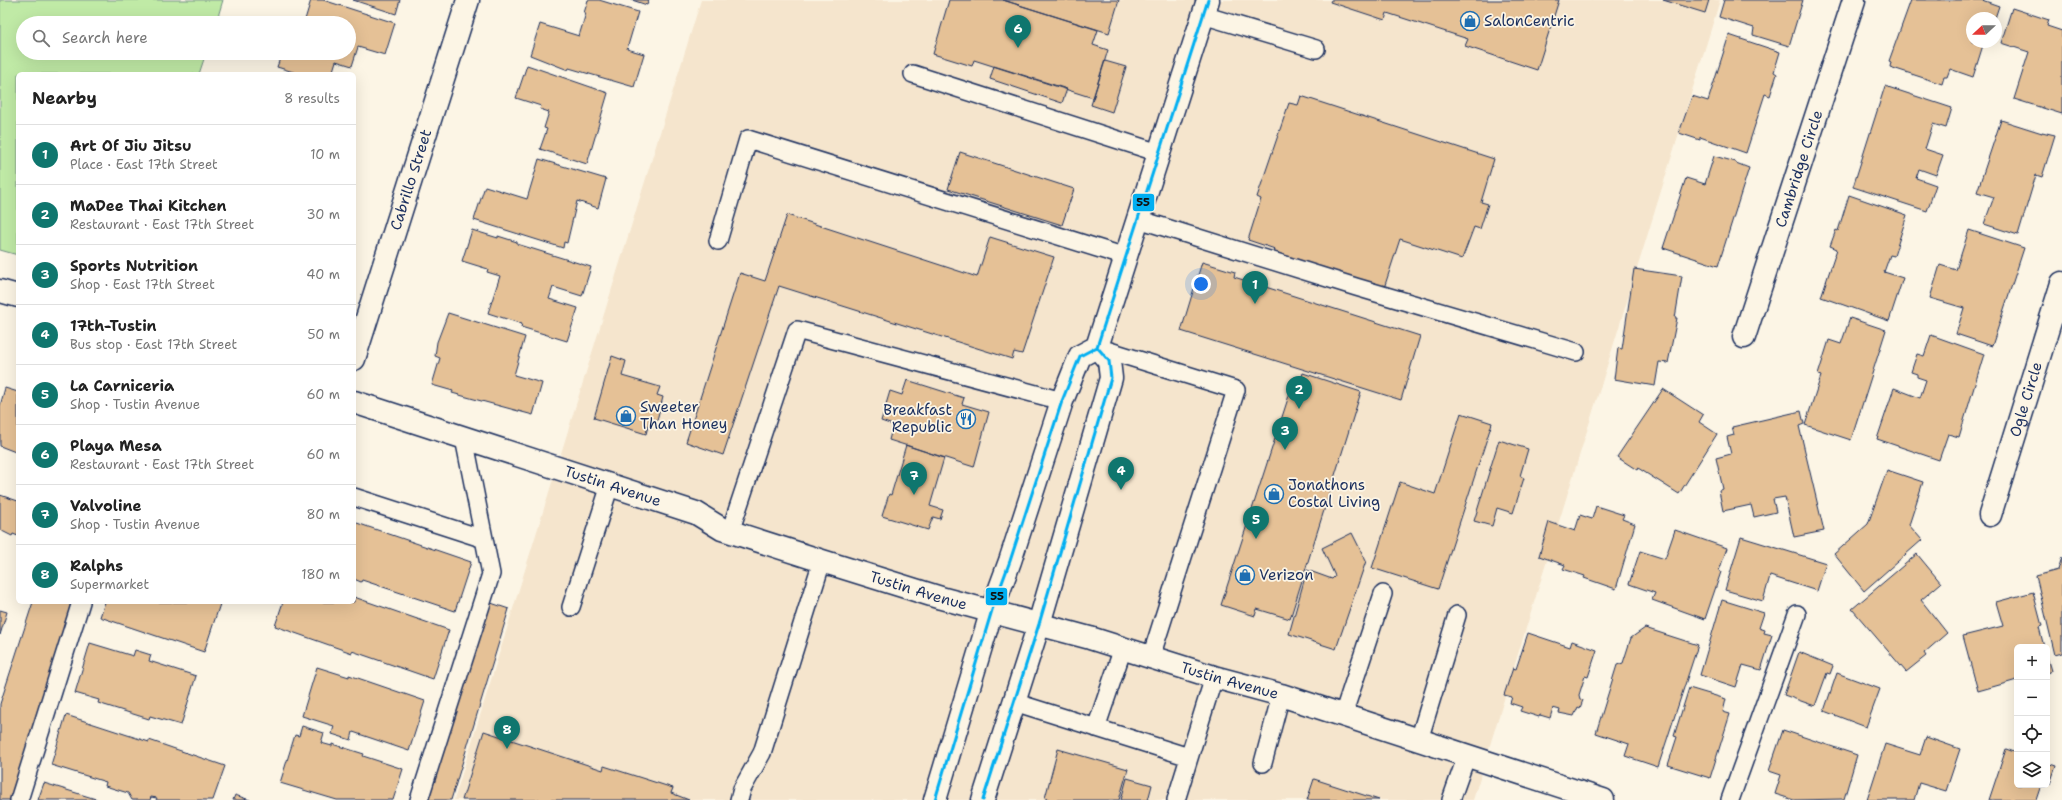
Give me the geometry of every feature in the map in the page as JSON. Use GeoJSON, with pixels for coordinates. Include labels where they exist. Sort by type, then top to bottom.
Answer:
{"type":"FeatureCollection","features":[{"type":"Feature","properties":{"kind":"street","name":"Cabrillo Street"},"geometry":{"type":"LineString","coordinates":[[356,353],[468,0]]}},
{"type":"Feature","properties":{"kind":"street","name":"Cambridge Circle"},"geometry":{"type":"LineString","coordinates":[[1744,336],[1854,0]]}},
{"type":"Feature","properties":{"kind":"street"},"geometry":{"type":"LineString","coordinates":[[935,800],[992,610],[1010,561],[1062,401],[1080,356],[1097,347],[1206,8]]}},
{"type":"Feature","properties":{"kind":"street","name":"Ogle Circle"},"geometry":{"type":"LineString","coordinates":[[1990,515],[2062,283]]}},
{"type":"Feature","properties":{"kind":"street"},"geometry":{"type":"LineString","coordinates":[[0,291],[16,295]]}},
{"type":"Feature","properties":{"kind":"street"},"geometry":{"type":"LineString","coordinates":[[983,800],[1039,624],[1111,378],[1110,361],[1097,347]]}},
{"type":"Feature","properties":{"kind":"street","name":"Tustin Avenue"},"geometry":{"type":"LineString","coordinates":[[356,403],[696,513],[722,529],[730,532],[941,598],[992,610],[1123,648],[1214,677],[1281,695],[1603,800]]}},
{"type":"Feature","properties":{"kind":"lane"},"geometry":{"type":"LineString","coordinates":[[1206,8],[1316,49]]}},
{"type":"Feature","properties":{"kind":"lane"},"geometry":{"type":"LineString","coordinates":[[913,74],[1159,153]]}},
{"type":"Feature","properties":{"kind":"lane"},"geometry":{"type":"LineString","coordinates":[[718,241],[748,139],[1126,257]]}},
{"type":"Feature","properties":{"kind":"lane"},"geometry":{"type":"LineString","coordinates":[[1138,219],[1356,287],[1576,352]]}},
{"type":"Feature","properties":{"kind":"lane"},"geometry":{"type":"LineString","coordinates":[[730,532],[797,330],[1062,401]]}},
{"type":"Feature","properties":{"kind":"lane"},"geometry":{"type":"LineString","coordinates":[[1097,347],[1236,390],[1151,657]]}},
{"type":"Feature","properties":{"kind":"lane"},"geometry":{"type":"LineString","coordinates":[[419,800],[491,574],[464,438]]}},
{"type":"Feature","properties":{"kind":"lane"},"geometry":{"type":"LineString","coordinates":[[571,607],[610,485]]}},
{"type":"Feature","properties":{"kind":"lane"},"geometry":{"type":"LineString","coordinates":[[356,498],[484,539]]}},
{"type":"Feature","properties":{"kind":"lane"},"geometry":{"type":"LineString","coordinates":[[739,800],[742,789],[762,753],[822,561]]}},
{"type":"Feature","properties":{"kind":"lane"},"geometry":{"type":"LineString","coordinates":[[1343,715],[1383,594]]}},
{"type":"Feature","properties":{"kind":"lane"},"geometry":{"type":"LineString","coordinates":[[18,800],[80,604]]}},
{"type":"Feature","properties":{"kind":"lane"},"geometry":{"type":"LineString","coordinates":[[1419,740],[1457,614]]}},
{"type":"Feature","properties":{"kind":"lane"},"geometry":{"type":"LineString","coordinates":[[1730,800],[1797,614]]}},
{"type":"Feature","properties":{"kind":"lane"},"geometry":{"type":"LineString","coordinates":[[1096,728],[1123,648]]}},
{"type":"Feature","properties":{"kind":"lane"},"geometry":{"type":"LineString","coordinates":[[1176,800],[1214,677]]}},
{"type":"Feature","properties":{"kind":"lane"},"geometry":{"type":"LineString","coordinates":[[1263,763],[1281,695]]}},
{"type":"Feature","properties":{"kind":"lane"},"geometry":{"type":"LineString","coordinates":[[1014,702],[1189,757]]}},
{"type":"Feature","properties":{"kind":"lane"},"geometry":{"type":"LineString","coordinates":[[1451,800],[1467,755]]}},
{"type":"Feature","properties":{"kind":"shaded area"},"geometry":{"type":"Polygon","coordinates":[[[701,0],[1720,0],[1473,800],[454,800],[701,0]]]}},
{"type":"Feature","properties":{"kind":"green space"},"geometry":{"type":"Polygon","coordinates":[[[0,0],[223,0],[218,16],[16,16],[16,60],[204,60],[200,72],[16,72],[16,254],[0,250],[0,0]]]}},
{"type":"Feature","properties":{"kind":"building"},"geometry":{"type":"Polygon","coordinates":[[[311,0],[323,0],[395,23],[385,55],[358,47],[356,53],[356,16],[306,16],[311,0]]]}},
{"type":"Feature","properties":{"kind":"building"},"geometry":{"type":"Polygon","coordinates":[[[353,0],[400,0],[396,14],[353,0]]]}},
{"type":"Feature","properties":{"kind":"building"},"geometry":{"type":"Polygon","coordinates":[[[588,0],[599,0],[638,12],[627,49],[644,54],[634,87],[569,68],[568,70],[530,55],[540,24],[579,36],[586,13],[584,13],[588,0]]]}},
{"type":"Feature","properties":{"kind":"building"},"geometry":{"type":"Polygon","coordinates":[[[632,0],[649,0],[647,5],[632,0]]]}},
{"type":"Feature","properties":{"kind":"building"},"geometry":{"type":"Polygon","coordinates":[[[949,0],[1003,0],[1098,30],[1093,45],[1108,50],[1093,98],[974,60],[972,66],[933,54],[949,0]]]}},
{"type":"Feature","properties":{"kind":"building"},"geometry":{"type":"Polygon","coordinates":[[[1003,0],[1119,0],[1109,33],[1003,0]]]}},
{"type":"Feature","properties":{"kind":"building"},"geometry":{"type":"Polygon","coordinates":[[[1331,0],[1559,0],[1537,70],[1465,46],[1468,39],[1387,13],[1385,20],[1330,2],[1331,0]]]}},
{"type":"Feature","properties":{"kind":"building"},"geometry":{"type":"Polygon","coordinates":[[[1663,0],[1709,0],[1705,13],[1663,0]]]}},
{"type":"Feature","properties":{"kind":"building"},"geometry":{"type":"Polygon","coordinates":[[[1724,0],[1803,0],[1789,46],[1753,35],[1754,28],[1719,17],[1724,0]]]}},
{"type":"Feature","properties":{"kind":"building"},"geometry":{"type":"Polygon","coordinates":[[[1911,0],[1982,0],[1999,6],[1997,12],[1966,12],[1966,48],[1982,48],[1973,77],[1950,69],[1947,77],[1944,77],[1942,84],[1890,67],[1891,62],[1889,61],[1911,0]]]}},
{"type":"Feature","properties":{"kind":"building"},"geometry":{"type":"Polygon","coordinates":[[[2012,8],[2049,20],[2047,26],[2062,31],[2062,114],[2014,99],[2029,52],[2002,43],[2012,8]]]}},
{"type":"Feature","properties":{"kind":"building"},"geometry":{"type":"Polygon","coordinates":[[[1729,35],[1780,52],[1774,72],[1777,74],[1770,96],[1765,94],[1746,153],[1700,137],[1700,140],[1679,133],[1692,96],[1708,101],[1729,35]]]}},
{"type":"Feature","properties":{"kind":"building"},"geometry":{"type":"Polygon","coordinates":[[[280,60],[354,60],[352,66],[336,61],[333,72],[293,72],[277,67],[280,60]]]}},
{"type":"Feature","properties":{"kind":"building"},"geometry":{"type":"Polygon","coordinates":[[[1105,61],[1126,67],[1112,112],[1091,105],[1105,61]]]}},
{"type":"Feature","properties":{"kind":"building"},"geometry":{"type":"Polygon","coordinates":[[[527,65],[608,93],[587,164],[540,149],[547,129],[544,128],[549,112],[540,109],[541,106],[516,98],[527,65]]]}},
{"type":"Feature","properties":{"kind":"building"},"geometry":{"type":"Polygon","coordinates":[[[994,66],[1067,89],[1062,103],[990,79],[994,66]]]}},
{"type":"Feature","properties":{"kind":"building"},"geometry":{"type":"Polygon","coordinates":[[[1885,86],[1952,108],[1946,128],[1933,124],[1925,149],[1943,155],[1936,175],[1919,169],[1916,178],[1936,185],[1927,211],[1853,187],[1885,86]]]}},
{"type":"Feature","properties":{"kind":"building"},"geometry":{"type":"Polygon","coordinates":[[[1301,96],[1494,159],[1481,202],[1488,204],[1480,229],[1474,227],[1462,259],[1400,239],[1384,288],[1274,252],[1275,249],[1248,240],[1261,199],[1257,197],[1289,103],[1298,105],[1301,96]]]}},
{"type":"Feature","properties":{"kind":"building"},"geometry":{"type":"Polygon","coordinates":[[[2001,120],[2042,133],[2055,135],[2042,177],[2036,175],[2018,235],[1984,224],[1994,197],[1977,192],[2001,120]]]}},
{"type":"Feature","properties":{"kind":"building"},"geometry":{"type":"Polygon","coordinates":[[[960,152],[1074,189],[1062,225],[948,189],[960,152]]]}},
{"type":"Feature","properties":{"kind":"building"},"geometry":{"type":"Polygon","coordinates":[[[1714,156],[1736,162],[1749,168],[1718,266],[1663,248],[1686,178],[1705,184],[1714,156]]]}},
{"type":"Feature","properties":{"kind":"building"},"geometry":{"type":"Polygon","coordinates":[[[539,159],[606,179],[598,208],[577,201],[567,243],[564,242],[563,248],[474,220],[485,186],[527,199],[539,159]]]}},
{"type":"Feature","properties":{"kind":"building"},"geometry":{"type":"Polygon","coordinates":[[[1849,195],[1907,215],[1894,256],[1890,255],[1884,272],[1903,278],[1889,321],[1821,297],[1837,249],[1830,246],[1836,230],[1838,231],[1849,195]]]}},
{"type":"Feature","properties":{"kind":"building"},"geometry":{"type":"Polygon","coordinates":[[[787,215],[977,277],[990,237],[1054,257],[1022,354],[1014,352],[1012,359],[779,286],[723,455],[686,442],[740,273],[765,281],[787,215]]]}},
{"type":"Feature","properties":{"kind":"building"},"geometry":{"type":"Polygon","coordinates":[[[472,230],[498,238],[498,236],[517,242],[517,244],[591,267],[582,296],[553,287],[549,299],[578,308],[567,341],[521,327],[522,324],[488,313],[500,276],[487,272],[488,269],[462,261],[472,230]]]}},
{"type":"Feature","properties":{"kind":"building"},"geometry":{"type":"Polygon","coordinates":[[[1969,230],[2024,248],[1992,346],[1956,334],[1964,308],[1930,298],[1940,265],[1956,270],[1969,230]]]}},
{"type":"Feature","properties":{"kind":"building"},"geometry":{"type":"Polygon","coordinates":[[[1202,262],[1235,272],[1234,277],[1420,336],[1401,400],[1181,331],[1202,262]]]}},
{"type":"Feature","properties":{"kind":"building"},"geometry":{"type":"Polygon","coordinates":[[[1634,269],[1682,276],[1675,318],[1677,318],[1668,363],[1659,362],[1655,386],[1614,379],[1618,348],[1622,349],[1634,269]]]}},
{"type":"Feature","properties":{"kind":"building"},"geometry":{"type":"Polygon","coordinates":[[[448,313],[525,337],[514,375],[542,383],[533,415],[452,393],[453,391],[432,385],[440,358],[435,356],[437,342],[448,313]]]}},
{"type":"Feature","properties":{"kind":"building"},"geometry":{"type":"Polygon","coordinates":[[[1850,318],[1886,330],[1851,440],[1805,425],[1821,376],[1818,375],[1829,340],[1841,344],[1850,318]]]}},
{"type":"Feature","properties":{"kind":"building"},"geometry":{"type":"Polygon","coordinates":[[[1931,335],[1984,354],[1959,437],[1948,434],[1939,460],[1877,439],[1894,388],[1920,398],[1926,380],[1917,377],[1917,374],[1911,372],[1917,354],[1924,356],[1931,335]]]}},
{"type":"Feature","properties":{"kind":"building"},"geometry":{"type":"Polygon","coordinates":[[[612,356],[626,361],[622,376],[660,387],[657,395],[663,397],[657,420],[650,418],[646,434],[594,418],[612,356]]]}},
{"type":"Feature","properties":{"kind":"building"},"geometry":{"type":"Polygon","coordinates":[[[1303,373],[1361,392],[1290,619],[1257,609],[1255,616],[1221,605],[1295,377],[1301,379],[1303,373]]]}},
{"type":"Feature","properties":{"kind":"building"},"geometry":{"type":"Polygon","coordinates":[[[907,380],[964,398],[962,404],[989,412],[974,467],[889,440],[893,425],[881,421],[890,391],[902,395],[907,380]]]}},
{"type":"Feature","properties":{"kind":"building"},"geometry":{"type":"Polygon","coordinates":[[[5,388],[16,391],[16,452],[0,446],[0,406],[5,388]]]}},
{"type":"Feature","properties":{"kind":"building"},"geometry":{"type":"Polygon","coordinates":[[[1663,389],[1703,415],[1699,422],[1717,434],[1679,494],[1638,468],[1637,470],[1617,457],[1663,389]]]}},
{"type":"Feature","properties":{"kind":"building"},"geometry":{"type":"Polygon","coordinates":[[[1801,411],[1804,424],[1799,426],[1824,531],[1794,537],[1785,497],[1773,499],[1776,512],[1754,517],[1751,505],[1723,511],[1719,491],[1723,489],[1716,458],[1731,454],[1727,437],[1734,435],[1732,427],[1801,411]]]}},
{"type":"Feature","properties":{"kind":"building"},"geometry":{"type":"Polygon","coordinates":[[[1461,413],[1492,423],[1438,589],[1372,568],[1400,482],[1435,494],[1461,413]]]}},
{"type":"Feature","properties":{"kind":"building"},"geometry":{"type":"Polygon","coordinates":[[[1499,440],[1528,449],[1520,476],[1524,478],[1513,513],[1497,508],[1492,526],[1474,521],[1499,440]]]}},
{"type":"Feature","properties":{"kind":"building"},"geometry":{"type":"Polygon","coordinates":[[[906,445],[944,458],[930,506],[943,510],[940,519],[933,517],[928,530],[882,516],[889,494],[891,495],[906,445]]]}},
{"type":"Feature","properties":{"kind":"building"},"geometry":{"type":"Polygon","coordinates":[[[1887,470],[1923,482],[1909,525],[1922,540],[1864,591],[1834,554],[1868,524],[1887,470]]]}},
{"type":"Feature","properties":{"kind":"building"},"geometry":{"type":"Polygon","coordinates":[[[0,495],[16,500],[16,535],[13,534],[12,536],[0,530],[0,495]]]}},
{"type":"Feature","properties":{"kind":"building"},"geometry":{"type":"Polygon","coordinates":[[[1596,506],[1624,515],[1622,519],[1635,524],[1616,589],[1584,578],[1585,576],[1563,569],[1565,565],[1539,556],[1549,522],[1575,531],[1580,515],[1592,519],[1596,506]]]}},
{"type":"Feature","properties":{"kind":"building"},"geometry":{"type":"Polygon","coordinates":[[[356,523],[471,562],[455,611],[362,580],[361,582],[356,580],[356,523]]]}},
{"type":"Feature","properties":{"kind":"building"},"geometry":{"type":"Polygon","coordinates":[[[1675,530],[1727,548],[1719,571],[1721,572],[1705,619],[1652,600],[1655,593],[1629,584],[1640,551],[1665,559],[1675,530]]]}},
{"type":"Feature","properties":{"kind":"building"},"geometry":{"type":"Polygon","coordinates":[[[1352,533],[1366,561],[1336,649],[1289,634],[1307,570],[1332,579],[1335,576],[1322,548],[1352,533]]]}},
{"type":"Feature","properties":{"kind":"building"},"geometry":{"type":"Polygon","coordinates":[[[1741,537],[1826,563],[1817,591],[1770,576],[1763,601],[1725,590],[1741,537]]]}},
{"type":"Feature","properties":{"kind":"building"},"geometry":{"type":"Polygon","coordinates":[[[1917,554],[1941,583],[1921,600],[1947,633],[1924,653],[1926,656],[1906,672],[1852,609],[1917,554]]]}},
{"type":"Feature","properties":{"kind":"building"},"geometry":{"type":"Polygon","coordinates":[[[2062,557],[2062,653],[2055,655],[2036,576],[2058,570],[2062,557]]]}},
{"type":"Feature","properties":{"kind":"building"},"geometry":{"type":"Polygon","coordinates":[[[2033,592],[2042,626],[2039,627],[2043,644],[2014,644],[2014,681],[1978,691],[1963,636],[2003,626],[1996,602],[2033,592]]]}},
{"type":"Feature","properties":{"kind":"building"},"geometry":{"type":"Polygon","coordinates":[[[356,598],[449,630],[433,679],[275,626],[282,604],[356,604],[356,598]]]}},
{"type":"Feature","properties":{"kind":"building"},"geometry":{"type":"Polygon","coordinates":[[[1722,600],[1764,613],[1759,628],[1765,630],[1764,633],[1772,635],[1761,670],[1743,665],[1736,687],[1700,675],[1722,600]]]}},
{"type":"Feature","properties":{"kind":"building"},"geometry":{"type":"Polygon","coordinates":[[[485,601],[509,609],[451,800],[424,800],[485,601]]]}},
{"type":"Feature","properties":{"kind":"building"},"geometry":{"type":"Polygon","coordinates":[[[32,604],[77,604],[15,800],[0,800],[0,704],[32,604]]]}},
{"type":"Feature","properties":{"kind":"building"},"geometry":{"type":"Polygon","coordinates":[[[104,604],[220,604],[204,652],[100,617],[104,604]]]}},
{"type":"Feature","properties":{"kind":"building"},"geometry":{"type":"Polygon","coordinates":[[[0,610],[7,612],[0,635],[0,610]]]}},
{"type":"Feature","properties":{"kind":"building"},"geometry":{"type":"Polygon","coordinates":[[[1645,628],[1698,645],[1658,767],[1625,756],[1629,744],[1596,733],[1617,665],[1623,663],[1631,638],[1645,628]]]}},
{"type":"Feature","properties":{"kind":"building"},"geometry":{"type":"Polygon","coordinates":[[[1528,633],[1570,647],[1572,641],[1597,650],[1588,677],[1585,676],[1579,695],[1580,699],[1583,700],[1580,708],[1578,707],[1574,716],[1559,713],[1560,710],[1553,708],[1550,718],[1540,715],[1539,717],[1520,711],[1522,707],[1510,703],[1512,697],[1504,695],[1513,668],[1516,669],[1528,633]]]}},
{"type":"Feature","properties":{"kind":"building"},"geometry":{"type":"Polygon","coordinates":[[[90,643],[133,656],[135,650],[151,655],[149,661],[196,676],[181,725],[150,716],[149,719],[98,703],[99,700],[75,693],[90,643]]]}},
{"type":"Feature","properties":{"kind":"building"},"geometry":{"type":"Polygon","coordinates":[[[1799,652],[1833,666],[1830,674],[1827,673],[1815,706],[1784,695],[1799,652]]]}},
{"type":"Feature","properties":{"kind":"building"},"geometry":{"type":"Polygon","coordinates":[[[317,667],[349,677],[349,675],[425,701],[409,751],[353,732],[351,740],[332,734],[334,726],[302,716],[317,667]]]}},
{"type":"Feature","properties":{"kind":"building"},"geometry":{"type":"Polygon","coordinates":[[[1837,673],[1880,689],[1866,727],[1824,711],[1837,673]]]}},
{"type":"Feature","properties":{"kind":"building"},"geometry":{"type":"Polygon","coordinates":[[[1689,688],[1726,699],[1723,712],[1730,714],[1710,778],[1668,765],[1677,737],[1674,736],[1689,688]]]}},
{"type":"Feature","properties":{"kind":"building"},"geometry":{"type":"Polygon","coordinates":[[[66,715],[149,742],[149,740],[225,766],[213,800],[156,800],[157,798],[151,797],[150,800],[132,800],[128,793],[105,786],[106,782],[51,765],[66,715]]]}},
{"type":"Feature","properties":{"kind":"building"},"geometry":{"type":"Polygon","coordinates":[[[302,726],[324,733],[321,743],[332,746],[332,744],[364,754],[363,756],[403,769],[393,800],[337,800],[280,783],[295,735],[299,736],[302,726]]]}},
{"type":"Feature","properties":{"kind":"building"},"geometry":{"type":"Polygon","coordinates":[[[1783,730],[1857,755],[1844,799],[1794,800],[1775,794],[1781,775],[1769,771],[1783,730]]]}},
{"type":"Feature","properties":{"kind":"building"},"geometry":{"type":"Polygon","coordinates":[[[484,731],[603,770],[604,766],[673,788],[671,793],[689,800],[462,800],[484,731]]]}},
{"type":"Feature","properties":{"kind":"building"},"geometry":{"type":"Polygon","coordinates":[[[1926,737],[1960,749],[1946,791],[1919,783],[1914,800],[1867,800],[1885,744],[1920,755],[1926,737]]]}},
{"type":"Feature","properties":{"kind":"building"},"geometry":{"type":"Polygon","coordinates":[[[1058,749],[1128,769],[1119,800],[1051,800],[1045,798],[1058,749]]]}},
{"type":"Feature","properties":{"kind":"building"},"geometry":{"type":"Polygon","coordinates":[[[2006,749],[2014,752],[2014,788],[2040,788],[2036,800],[1989,800],[2006,749]]]}},
{"type":"Feature","properties":{"kind":"building"},"geometry":{"type":"Polygon","coordinates":[[[2050,764],[2056,766],[2050,784],[2050,764]]]}},
{"type":"Feature","properties":{"kind":"building"},"geometry":{"type":"Polygon","coordinates":[[[1127,778],[1152,785],[1148,800],[1121,800],[1127,778]]]}},
{"type":"Feature","properties":{"kind":"building"},"geometry":{"type":"Polygon","coordinates":[[[1314,779],[1379,800],[1307,800],[1314,779]]]}},
{"type":"Feature","properties":{"kind":"building"},"geometry":{"type":"Polygon","coordinates":[[[44,783],[99,800],[38,800],[44,783]]]}},
{"type":"Feature","properties":{"kind":"building"},"geometry":{"type":"Polygon","coordinates":[[[235,795],[250,800],[233,800],[235,795]]]}},
{"type":"Feature","properties":{"kind":"transit line","name":"55"},"geometry":{"type":"LineString","coordinates":[[935,800],[992,610],[1010,561],[1062,401],[1080,356],[1097,347],[1208,0]]}},
{"type":"Feature","properties":{"kind":"transit line","name":"55"},"geometry":{"type":"LineString","coordinates":[[983,800],[1039,624],[1111,378],[1109,361],[1097,347]]}},
{"type":"Feature","properties":{"kind":"place","name":"SalonCentric"},"geometry":{"type":"Point","coordinates":[1470,21]}},
{"type":"Feature","properties":{"kind":"place","name":"Playa Mesa"},"geometry":{"type":"Point","coordinates":[1018,48]}},
{"type":"Feature","properties":{"kind":"place","name":"Art Of Jiu Jitsu"},"geometry":{"type":"Point","coordinates":[1255,304]}},
{"type":"Feature","properties":{"kind":"place","name":"MaDee Thai Kitchen"},"geometry":{"type":"Point","coordinates":[1299,409]}},
{"type":"Feature","properties":{"kind":"place","name":"Sweeter Than Honey"},"geometry":{"type":"Point","coordinates":[626,416]}},
{"type":"Feature","properties":{"kind":"place","name":"Breakfast Republic"},"geometry":{"type":"Point","coordinates":[966,419]}},
{"type":"Feature","properties":{"kind":"place","name":"Sports Nutrition"},"geometry":{"type":"Point","coordinates":[1285,450]}},
{"type":"Feature","properties":{"kind":"place","name":"17th-Tustin"},"geometry":{"type":"Point","coordinates":[1121,490]}},
{"type":"Feature","properties":{"kind":"place","name":"Jonathons Costal Living"},"geometry":{"type":"Point","coordinates":[1274,494]}},
{"type":"Feature","properties":{"kind":"place","name":"Valvoline"},"geometry":{"type":"Point","coordinates":[914,495]}},
{"type":"Feature","properties":{"kind":"place","name":"La Carniceria"},"geometry":{"type":"Point","coordinates":[1256,539]}},
{"type":"Feature","properties":{"kind":"place","name":"Verizon"},"geometry":{"type":"Point","coordinates":[1245,575]}},
{"type":"Feature","properties":{"kind":"place","name":"Ralphs"},"geometry":{"type":"Point","coordinates":[507,749]}}]}
